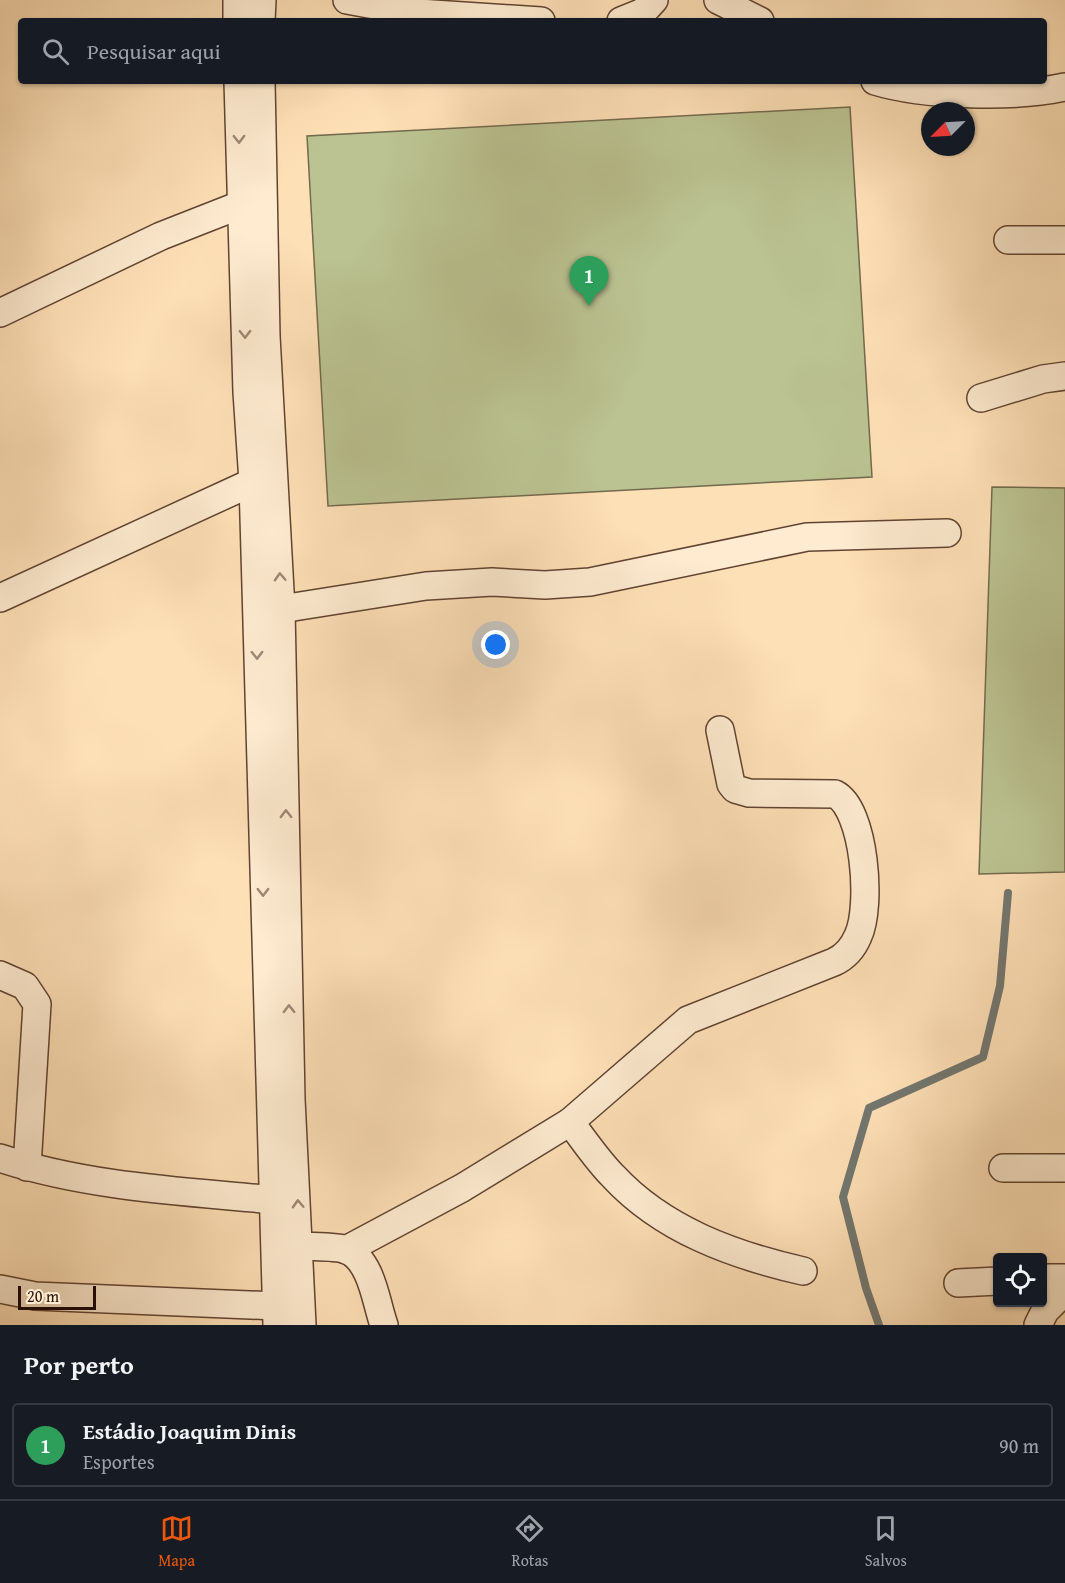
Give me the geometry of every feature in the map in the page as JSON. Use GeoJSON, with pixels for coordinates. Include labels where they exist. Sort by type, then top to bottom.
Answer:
{"type":"FeatureCollection","features":[{"type":"Feature","properties":{"kind":"street"},"geometry":{"type":"LineString","coordinates":[[237,0],[237,18]]}},
{"type":"Feature","properties":{"kind":"street"},"geometry":{"type":"LineString","coordinates":[[261,18],[262,0]]}},
{"type":"Feature","properties":{"kind":"street"},"geometry":{"type":"LineString","coordinates":[[346,0],[418,13],[495,18]]}},
{"type":"Feature","properties":{"kind":"street"},"geometry":{"type":"LineString","coordinates":[[628,18],[643,12],[654,0]]}},
{"type":"Feature","properties":{"kind":"street"},"geometry":{"type":"LineString","coordinates":[[718,0],[754,18]]}},
{"type":"Feature","properties":{"kind":"street"},"geometry":{"type":"LineString","coordinates":[[0,1289],[46,1297],[276,1315],[253,482],[240,205],[238,84]]}},
{"type":"Feature","properties":{"kind":"street"},"geometry":{"type":"LineString","coordinates":[[261,84],[266,336],[281,609],[291,1099],[300,1246],[302,1325]]}},
{"type":"Feature","properties":{"kind":"street"},"geometry":{"type":"LineString","coordinates":[[890,84],[920,90],[1065,87]]}},
{"type":"Feature","properties":{"kind":"street"},"geometry":{"type":"LineString","coordinates":[[0,313],[161,236],[240,205]]}},
{"type":"Feature","properties":{"kind":"street"},"geometry":{"type":"LineString","coordinates":[[1008,240],[1065,240]]}},
{"type":"Feature","properties":{"kind":"street"},"geometry":{"type":"LineString","coordinates":[[981,398],[1065,376]]}},
{"type":"Feature","properties":{"kind":"street"},"geometry":{"type":"LineString","coordinates":[[0,598],[253,482]]}},
{"type":"Feature","properties":{"kind":"street"},"geometry":{"type":"LineString","coordinates":[[281,609],[426,586],[492,582],[545,585],[590,582],[807,537],[947,533]]}},
{"type":"Feature","properties":{"kind":"street"},"geometry":{"type":"LineString","coordinates":[[300,1246],[346,1250],[462,1188],[570,1122],[688,1020],[842,959],[858,936],[864,917],[865,887],[857,825],[845,799],[836,794],[749,793],[735,789],[731,784],[720,730]]}},
{"type":"Feature","properties":{"kind":"street"},"geometry":{"type":"LineString","coordinates":[[0,975],[25,986],[37,1004],[27,1167]]}},
{"type":"Feature","properties":{"kind":"street"},"geometry":{"type":"LineString","coordinates":[[570,1122],[618,1181],[659,1214],[696,1238],[765,1263],[803,1271]]}},
{"type":"Feature","properties":{"kind":"street"},"geometry":{"type":"LineString","coordinates":[[0,1158],[27,1167],[127,1186],[274,1200]]}},
{"type":"Feature","properties":{"kind":"street"},"geometry":{"type":"LineString","coordinates":[[1003,1168],[1065,1168]]}},
{"type":"Feature","properties":{"kind":"street"},"geometry":{"type":"LineString","coordinates":[[346,1250],[364,1266],[384,1325]]}},
{"type":"Feature","properties":{"kind":"street"},"geometry":{"type":"LineString","coordinates":[[1047,1278],[1065,1278]]}},
{"type":"Feature","properties":{"kind":"street"},"geometry":{"type":"LineString","coordinates":[[958,1283],[993,1281]]}},
{"type":"Feature","properties":{"kind":"street"},"geometry":{"type":"LineString","coordinates":[[1038,1325],[1045,1311],[1065,1291]]}},
{"type":"Feature","properties":{"kind":"green space"},"geometry":{"type":"Polygon","coordinates":[[[850,107],[872,477],[328,506],[307,136],[850,107]]]}},
{"type":"Feature","properties":{"kind":"green space"},"geometry":{"type":"Polygon","coordinates":[[[992,487],[1065,488],[1065,872],[979,874],[992,487]]]}},
{"type":"Feature","properties":{"kind":"waterway"},"geometry":{"type":"LineString","coordinates":[[879,1325],[866,1288],[843,1197],[869,1108],[983,1057],[1000,986],[1008,893]]}},
{"type":"Feature","properties":{"kind":"place","name":"Estádio Joaquim Dinis"},"geometry":{"type":"Point","coordinates":[589,306]}}]}
